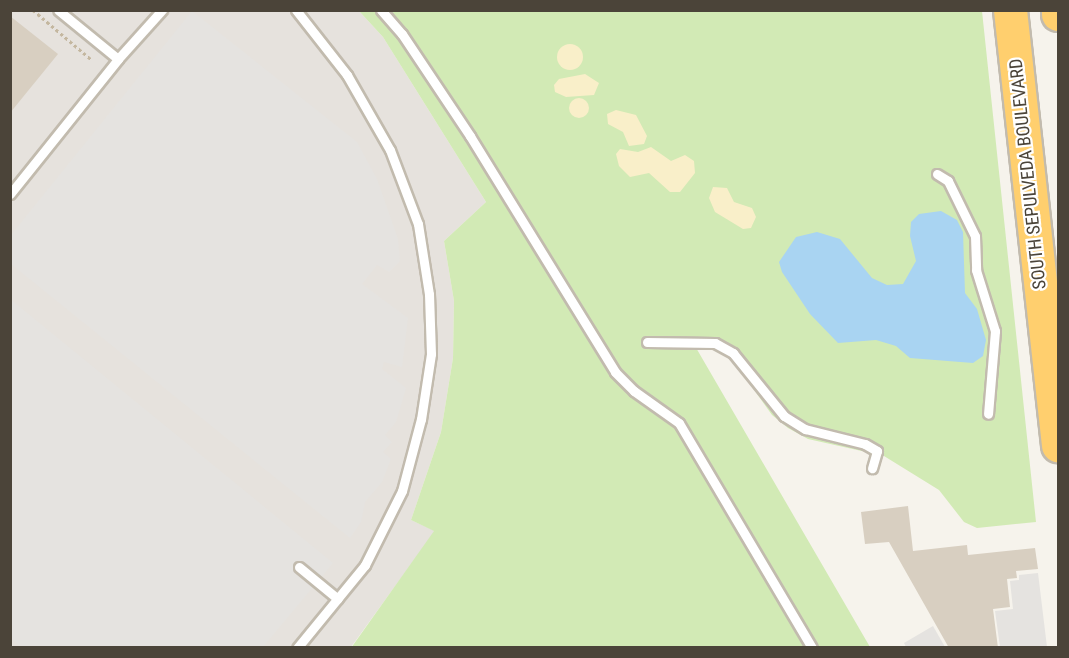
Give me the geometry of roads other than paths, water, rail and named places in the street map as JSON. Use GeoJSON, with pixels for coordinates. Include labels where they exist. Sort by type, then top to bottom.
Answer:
{"type":"FeatureCollection","features":[{"type":"Feature","properties":{"kind":"highway","name":"SOUTH SEPULVEDA BOULEVARD"},"geometry":{"type":"LineString","coordinates":[[1010,10],[1059,445]]}},
{"type":"Feature","properties":{"kind":"lane"},"geometry":{"type":"LineString","coordinates":[[58,10],[118,59]]}},
{"type":"Feature","properties":{"kind":"lane"},"geometry":{"type":"LineString","coordinates":[[10,194],[118,59],[162,10]]}},
{"type":"Feature","properties":{"kind":"lane"},"geometry":{"type":"LineString","coordinates":[[296,10],[347,75],[390,150],[418,224],[429,294],[431,354],[421,419],[402,491],[366,565],[297,648]]}},
{"type":"Feature","properties":{"kind":"lane"},"geometry":{"type":"LineString","coordinates":[[381,10],[402,34],[470,135],[615,372],[634,391],[679,423],[812,648]]}},
{"type":"Feature","properties":{"kind":"lane"},"geometry":{"type":"LineString","coordinates":[[937,174],[948,181],[975,236],[976,270],[995,331],[988,414]]}},
{"type":"Feature","properties":{"kind":"lane"},"geometry":{"type":"LineString","coordinates":[[647,342],[715,343],[733,353],[784,416],[805,429],[865,444],[877,451],[872,468]]}},
{"type":"Feature","properties":{"kind":"lane"},"geometry":{"type":"LineString","coordinates":[[299,567],[338,599]]}},
{"type":"Feature","properties":{"kind":"water"},"geometry":{"type":"Polygon","coordinates":[[[941,211],[957,220],[963,232],[965,293],[977,309],[986,340],[983,356],[973,363],[910,358],[896,346],[876,340],[838,343],[810,314],[782,272],[779,262],[796,237],[817,232],[840,239],[872,278],[887,285],[903,284],[916,261],[910,236],[911,222],[919,214],[941,211]]]}}]}
